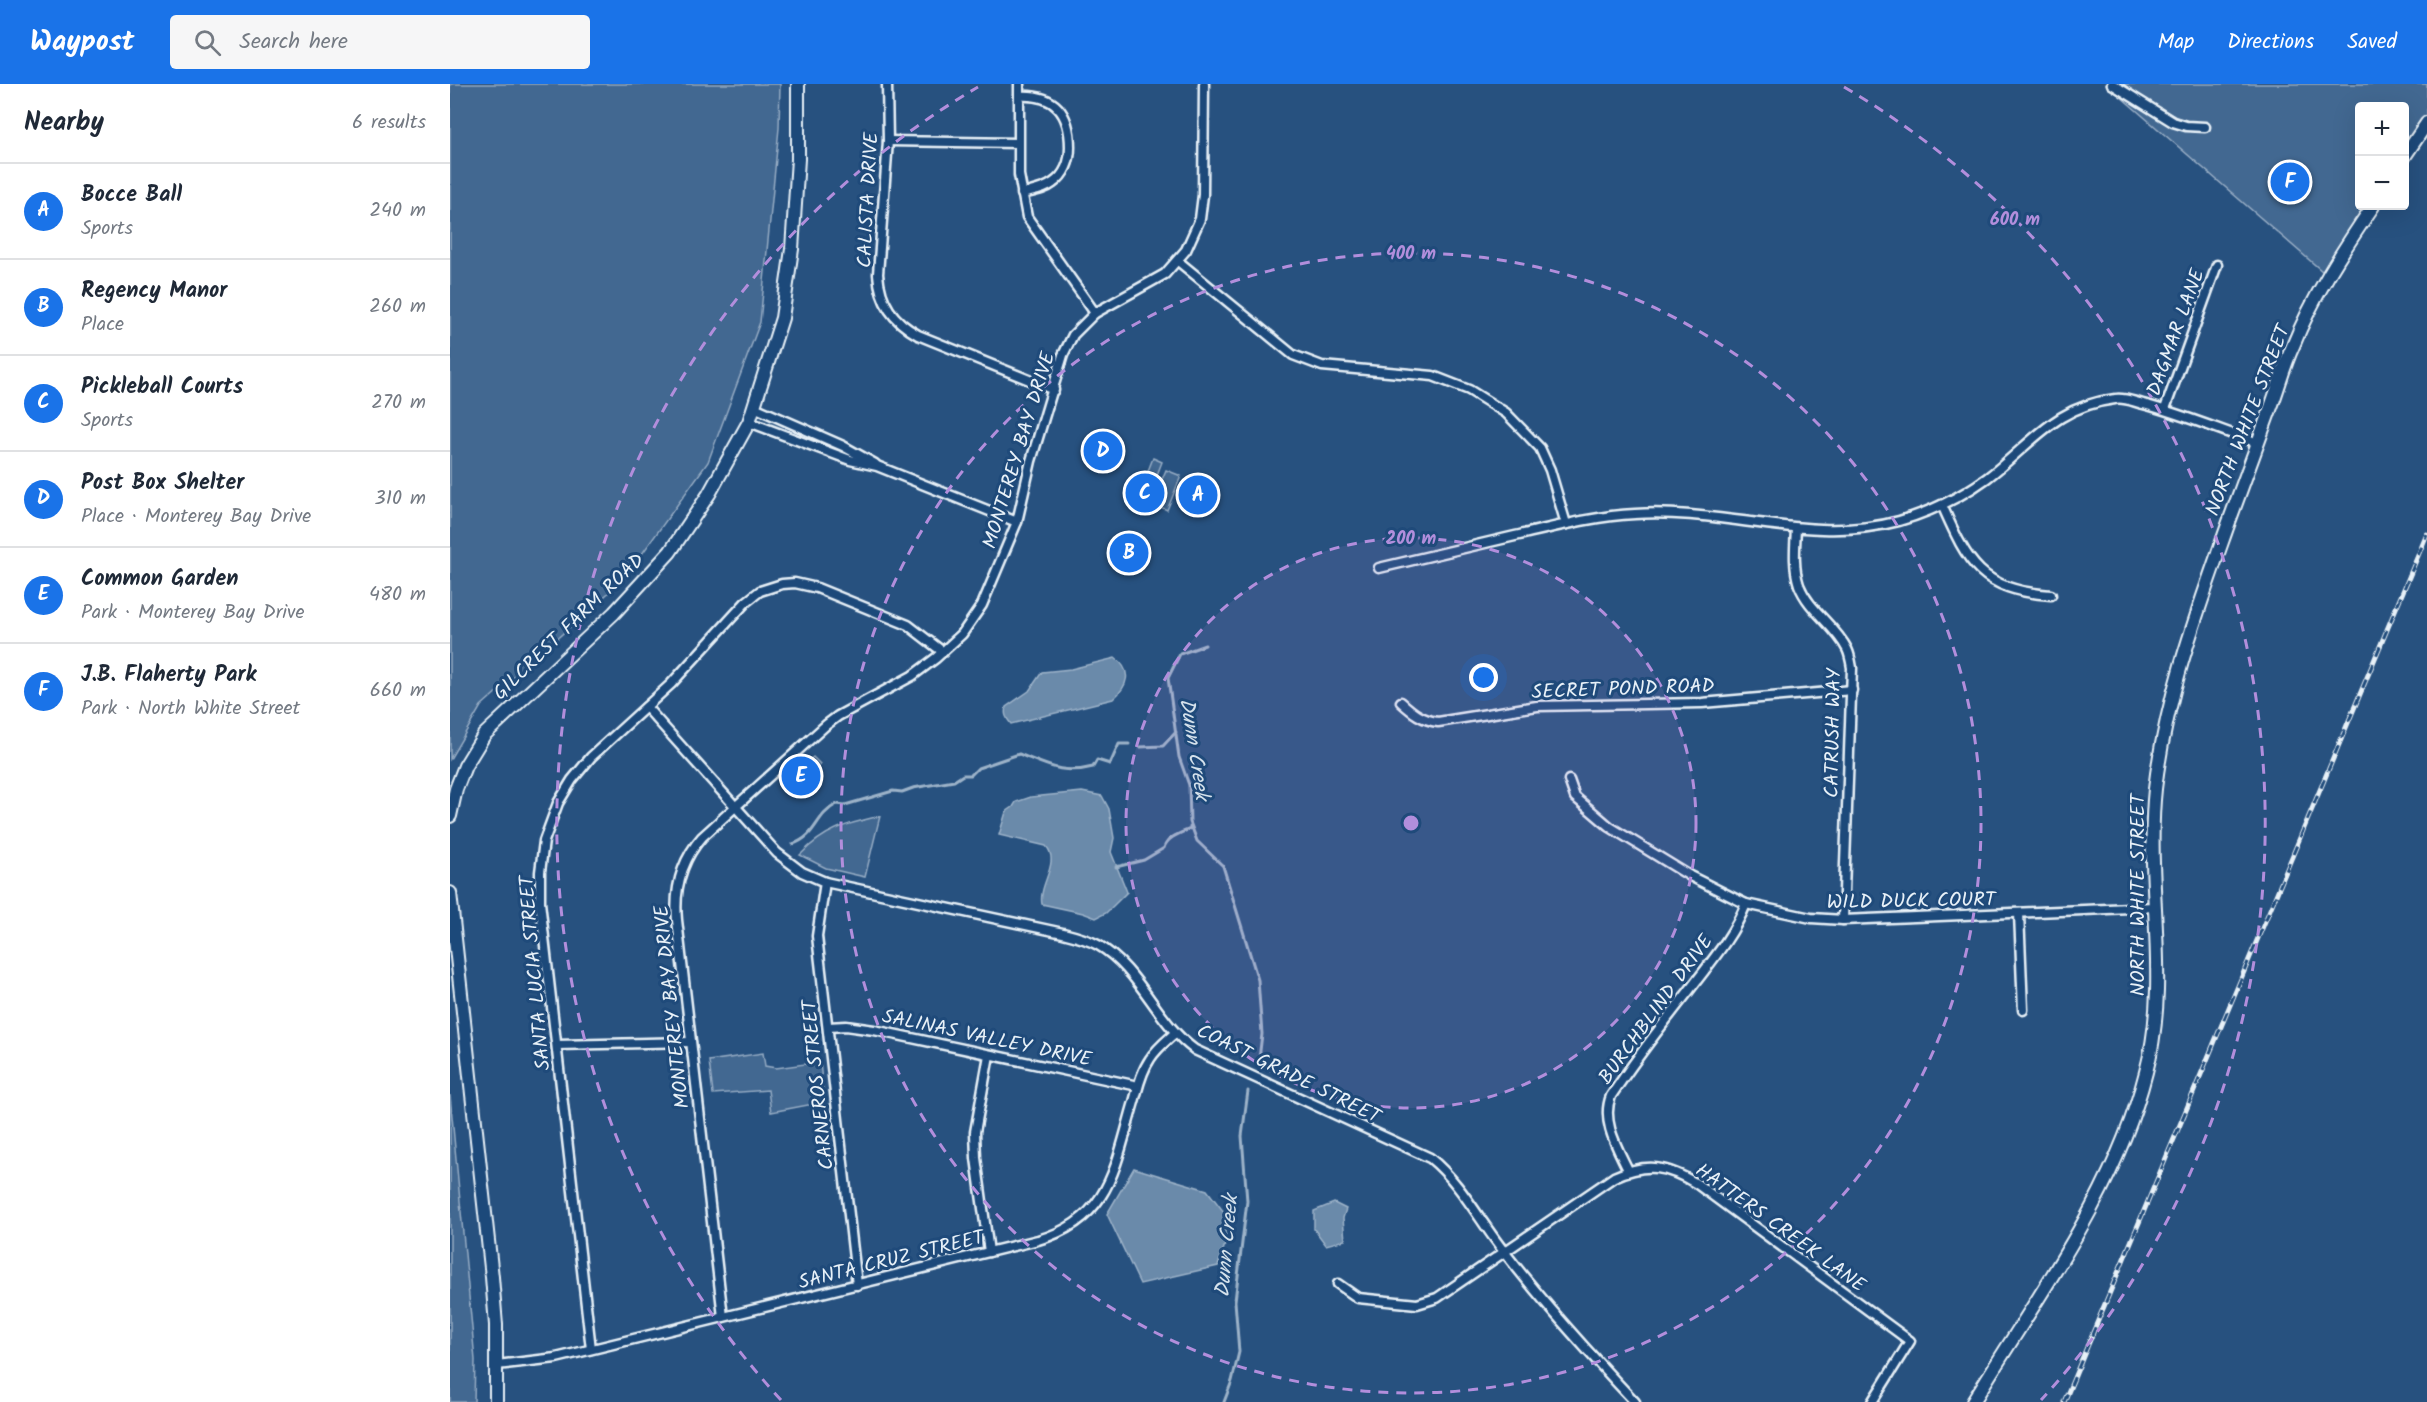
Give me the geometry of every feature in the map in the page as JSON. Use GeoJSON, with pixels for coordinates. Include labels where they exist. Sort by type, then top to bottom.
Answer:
{"type":"FeatureCollection","features":[{"type":"Feature","properties":{"kind":"main road","name":"GILCREST FARM ROAD"},"geometry":{"type":"LineString","coordinates":[[450,816],[456,789],[465,766],[484,735],[614,613],[670,552],[709,494],[749,422],[782,318],[792,249],[798,159],[798,84]]}},
{"type":"Feature","properties":{"kind":"main road"},"geometry":{"type":"LineString","coordinates":[[2405,156],[2427,123]]}},
{"type":"Feature","properties":{"kind":"main road","name":"NORTH WHITE STREET"},"geometry":{"type":"LineString","coordinates":[[1973,1402],[2094,1207],[2114,1167],[2132,1121],[2147,1069],[2157,993],[2152,821],[2162,738],[2184,652],[2297,336],[2329,274],[2370,210]]}},
{"type":"Feature","properties":{"kind":"main road"},"geometry":{"type":"LineString","coordinates":[[450,893],[492,1277],[496,1402]]}},
{"type":"Feature","properties":{"kind":"street","name":"CALISTA DRIVE"},"geometry":{"type":"LineString","coordinates":[[887,84],[888,141],[878,274],[879,290],[890,313],[905,328],[918,335],[1054,390]]}},
{"type":"Feature","properties":{"kind":"street"},"geometry":{"type":"LineString","coordinates":[[1019,84],[1018,143],[1022,194],[1027,217],[1095,312]]}},
{"type":"Feature","properties":{"kind":"street","name":"MONTEREY BAY DRIVE"},"geometry":{"type":"LineString","coordinates":[[723,1317],[676,911],[678,882],[694,846],[736,807],[838,716],[912,676],[943,652],[962,634],[982,605],[1017,522],[1031,461],[1063,355],[1073,335],[1095,312],[1155,280],[1178,261],[1186,250],[1200,219],[1203,195],[1204,84]]}},
{"type":"Feature","properties":{"kind":"street"},"geometry":{"type":"LineString","coordinates":[[2112,84],[2173,122],[2186,126],[2205,127]]}},
{"type":"Feature","properties":{"kind":"street"},"geometry":{"type":"LineString","coordinates":[[1019,96],[1042,98],[1056,105],[1066,118],[1070,133],[1070,159],[1060,177],[1041,190],[1022,194]]}},
{"type":"Feature","properties":{"kind":"street"},"geometry":{"type":"LineString","coordinates":[[888,141],[1018,143]]}},
{"type":"Feature","properties":{"kind":"street"},"geometry":{"type":"LineString","coordinates":[[1178,261],[1281,347],[1308,362],[1337,368],[1409,372],[1433,376],[1469,390],[1506,413],[1540,448],[1550,470],[1566,524]]}},
{"type":"Feature","properties":{"kind":"street","name":"DAGMAR LANE"},"geometry":{"type":"LineString","coordinates":[[2165,409],[2217,265]]}},
{"type":"Feature","properties":{"kind":"street"},"geometry":{"type":"LineString","coordinates":[[1379,568],[1566,524],[1635,514],[1692,514],[1796,529],[1871,527],[1900,520],[1942,505],[1986,478],[2045,427],[2089,402],[2120,398],[2165,409],[2258,443]]}},
{"type":"Feature","properties":{"kind":"street"},"geometry":{"type":"LineString","coordinates":[[754,407],[843,446],[868,458],[877,466]]}},
{"type":"Feature","properties":{"kind":"street"},"geometry":{"type":"LineString","coordinates":[[749,422],[850,460],[877,466],[1017,522]]}},
{"type":"Feature","properties":{"kind":"street"},"geometry":{"type":"LineString","coordinates":[[1942,505],[1962,550],[1973,564],[1990,579],[2025,593],[2051,595]]}},
{"type":"Feature","properties":{"kind":"street","name":"CATRUSH WAY"},"geometry":{"type":"LineString","coordinates":[[1796,529],[1795,565],[1799,585],[1809,603],[1833,629],[1848,650],[1852,668],[1843,920]]}},
{"type":"Feature","properties":{"kind":"street","name":"SANTA LUCIA STREET"},"geometry":{"type":"LineString","coordinates":[[591,1349],[540,902],[540,872],[544,841],[558,803],[579,770],[693,661],[746,602],[760,591],[782,584],[795,583],[817,588],[900,621],[921,633],[943,652]]}},
{"type":"Feature","properties":{"kind":"street","name":"SECRET POND ROAD"},"geometry":{"type":"LineString","coordinates":[[1401,702],[1414,714],[1426,720],[1438,722],[1537,706],[1702,703],[1852,690]]}},
{"type":"Feature","properties":{"kind":"street","name":"COAST GRADE STREET"},"geometry":{"type":"LineString","coordinates":[[646,707],[792,866],[825,882],[1063,933],[1090,941],[1109,952],[1175,1033],[1204,1055],[1286,1090],[1430,1158],[1447,1172],[1504,1253],[1580,1344],[1635,1402]]}},
{"type":"Feature","properties":{"kind":"street","name":"WILD DUCK COURT"},"geometry":{"type":"LineString","coordinates":[[1569,780],[1575,797],[1610,826],[1690,876],[1746,904],[1811,918],[1843,920],[2154,907]]}},
{"type":"Feature","properties":{"kind":"street","name":"CARNEROS STREET"},"geometry":{"type":"LineString","coordinates":[[825,882],[817,936],[857,1285]]}},
{"type":"Feature","properties":{"kind":"street","name":"BURCHBLIND DRIVE"},"geometry":{"type":"LineString","coordinates":[[1629,1170],[1611,1132],[1607,1106],[1611,1096],[1721,949],[1740,920],[1746,904]]}},
{"type":"Feature","properties":{"kind":"street"},"geometry":{"type":"LineString","coordinates":[[2019,914],[2023,1010]]}},
{"type":"Feature","properties":{"kind":"street","name":"SALINAS VALLEY DRIVE"},"geometry":{"type":"LineString","coordinates":[[828,1027],[858,1027],[1138,1086]]}},
{"type":"Feature","properties":{"kind":"street","name":"SANTA CRUZ STREET"},"geometry":{"type":"LineString","coordinates":[[496,1365],[530,1363],[857,1285],[1051,1236],[1076,1224],[1096,1205],[1112,1175],[1138,1086],[1150,1059],[1175,1033]]}},
{"type":"Feature","properties":{"kind":"street"},"geometry":{"type":"LineString","coordinates":[[557,1045],[691,1042]]}},
{"type":"Feature","properties":{"kind":"street"},"geometry":{"type":"LineString","coordinates":[[989,1055],[975,1132],[976,1158],[989,1252]]}},
{"type":"Feature","properties":{"kind":"street","name":"HATTERS CREEK LANE"},"geometry":{"type":"LineString","coordinates":[[1338,1284],[1358,1298],[1417,1304],[1437,1298],[1614,1177],[1629,1170],[1659,1167],[1676,1171],[1697,1184],[1910,1341],[1872,1402]]}},
{"type":"Feature","properties":{"kind":"shaded area"},"geometry":{"type":"Polygon","coordinates":[[[450,84],[780,84],[779,128],[760,322],[708,462],[624,579],[481,706],[450,759],[450,84]]]}},
{"type":"Feature","properties":{"kind":"shaded area"},"geometry":{"type":"Polygon","coordinates":[[[2106,84],[2427,84],[2427,124],[2409,153],[2409,102],[2355,102],[2355,210],[2372,210],[2329,277],[2106,84]]]}},
{"type":"Feature","properties":{"kind":"shaded area"},"geometry":{"type":"Polygon","coordinates":[[[1153,458],[1162,462],[1155,480],[1146,476],[1153,458]]]}},
{"type":"Feature","properties":{"kind":"shaded area"},"geometry":{"type":"Polygon","coordinates":[[[1166,470],[1181,476],[1167,510],[1152,503],[1166,470]]]}},
{"type":"Feature","properties":{"kind":"shaded area"},"geometry":{"type":"Polygon","coordinates":[[[1144,481],[1153,484],[1146,505],[1136,502],[1144,481]]]}},
{"type":"Feature","properties":{"kind":"shaded area"},"geometry":{"type":"Polygon","coordinates":[[[1115,658],[1124,668],[1126,678],[1122,689],[1113,699],[1011,724],[1007,718],[1006,707],[1029,691],[1042,672],[1071,669],[1115,658]]]}},
{"type":"Feature","properties":{"kind":"shaded area"},"geometry":{"type":"Polygon","coordinates":[[[813,757],[820,764],[818,771],[795,792],[789,791],[783,782],[813,757]]]}},
{"type":"Feature","properties":{"kind":"shaded area"},"geometry":{"type":"Polygon","coordinates":[[[1082,792],[1102,796],[1109,809],[1114,838],[1111,852],[1127,892],[1106,913],[1096,918],[1042,904],[1043,889],[1050,866],[1050,852],[1046,846],[999,835],[1006,812],[1016,802],[1031,797],[1082,792]]]}},
{"type":"Feature","properties":{"kind":"shaded area"},"geometry":{"type":"Polygon","coordinates":[[[880,816],[865,877],[826,868],[800,855],[827,833],[880,816]]]}},
{"type":"Feature","properties":{"kind":"shaded area"},"geometry":{"type":"Polygon","coordinates":[[[763,1053],[765,1066],[776,1068],[820,1062],[824,1102],[771,1112],[768,1090],[713,1094],[709,1061],[763,1053]]]}},
{"type":"Feature","properties":{"kind":"shaded area"},"geometry":{"type":"Polygon","coordinates":[[[450,1095],[475,1360],[474,1402],[450,1402],[450,1095]]]}},
{"type":"Feature","properties":{"kind":"shaded area"},"geometry":{"type":"Polygon","coordinates":[[[1134,1168],[1207,1190],[1224,1212],[1229,1232],[1218,1266],[1140,1284],[1107,1214],[1134,1168]]]}},
{"type":"Feature","properties":{"kind":"shaded area"},"geometry":{"type":"Polygon","coordinates":[[[1334,1203],[1346,1209],[1343,1218],[1345,1240],[1326,1245],[1314,1229],[1314,1211],[1334,1203]]]}},
{"type":"Feature","properties":{"kind":"waterway"},"geometry":{"type":"LineString","coordinates":[[1205,645],[1180,654],[1168,678],[1179,757],[1189,785],[1190,822],[1197,841],[1223,866],[1258,980],[1262,1034],[1259,1059]]}},
{"type":"Feature","properties":{"kind":"waterway"},"geometry":{"type":"LineString","coordinates":[[1140,747],[1163,746],[1176,732]]}},
{"type":"Feature","properties":{"kind":"waterway"},"geometry":{"type":"LineString","coordinates":[[793,844],[807,836],[824,814],[837,804],[845,805],[893,791],[902,792],[954,781],[963,775],[971,775],[978,768],[1019,754],[1047,765],[1073,770],[1093,767],[1097,760],[1110,764],[1119,744],[1129,744]]}},
{"type":"Feature","properties":{"kind":"waterway"},"geometry":{"type":"LineString","coordinates":[[1116,867],[1144,860],[1164,848],[1171,838],[1190,827]]}},
{"type":"Feature","properties":{"kind":"waterway","name":"Dunn Creek"},"geometry":{"type":"LineString","coordinates":[[1224,1402],[1239,1352],[1235,1301],[1247,1201],[1242,1136],[1248,1091]]}},
{"type":"Feature","properties":{"kind":"railway"},"geometry":{"type":"LineString","coordinates":[[2064,1402],[2427,534]]}},
{"type":"Feature","properties":{"kind":"place","name":"J.B. Flaherty Park"},"geometry":{"type":"Point","coordinates":[2290,182]}},
{"type":"Feature","properties":{"kind":"place","name":"Post Box Shelter"},"geometry":{"type":"Point","coordinates":[1103,451]}},
{"type":"Feature","properties":{"kind":"place","name":"Pickleball Courts"},"geometry":{"type":"Point","coordinates":[1145,493]}},
{"type":"Feature","properties":{"kind":"place","name":"Bocce Ball"},"geometry":{"type":"Point","coordinates":[1198,495]}},
{"type":"Feature","properties":{"kind":"place","name":"Regency Manor"},"geometry":{"type":"Point","coordinates":[1129,553]}},
{"type":"Feature","properties":{"kind":"place","name":"Common Garden"},"geometry":{"type":"Point","coordinates":[801,776]}}]}
